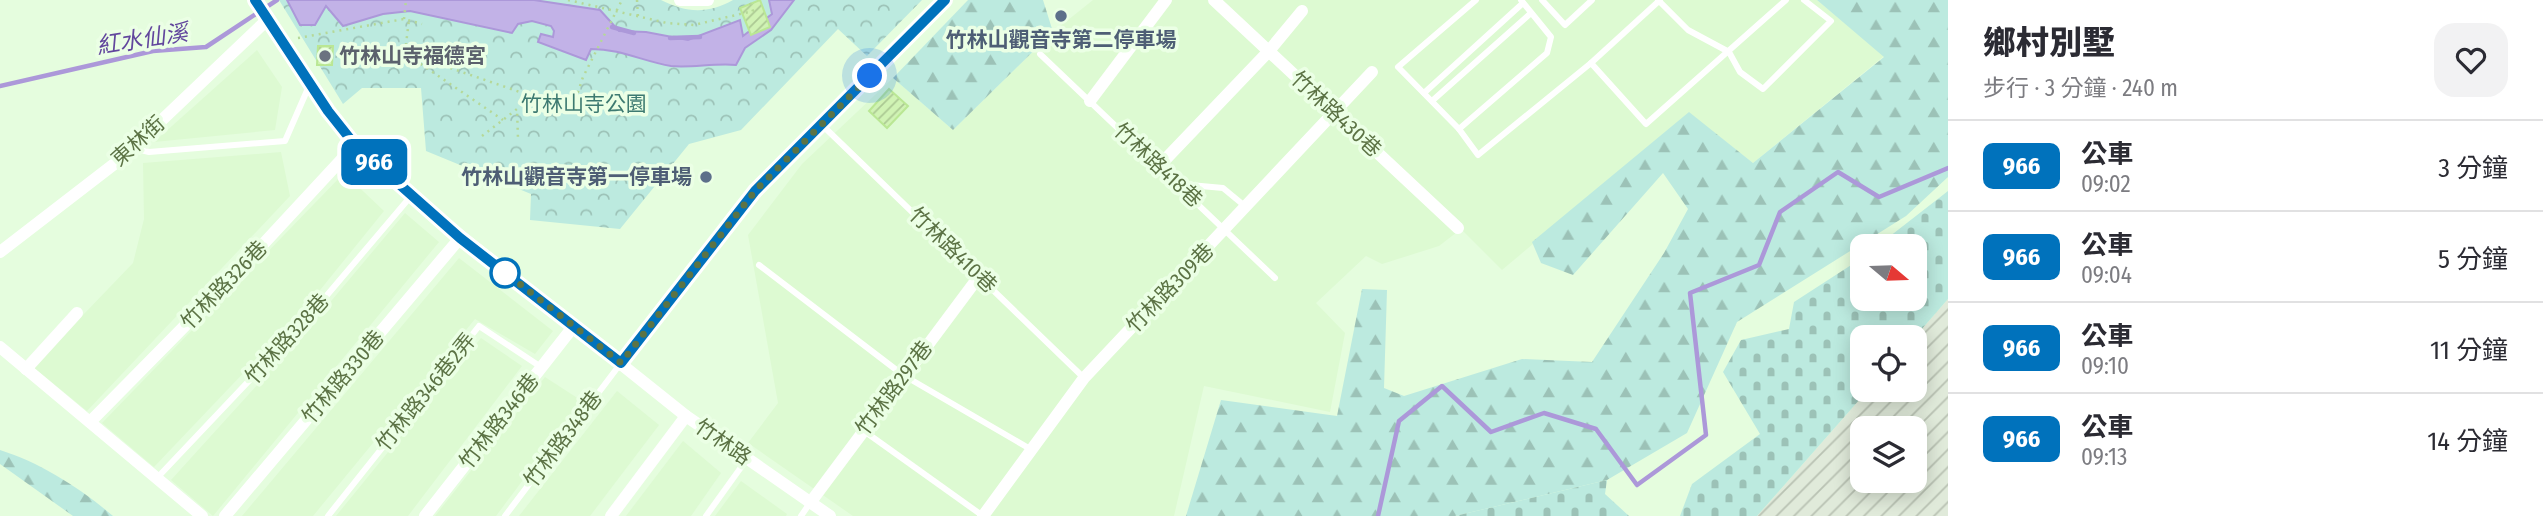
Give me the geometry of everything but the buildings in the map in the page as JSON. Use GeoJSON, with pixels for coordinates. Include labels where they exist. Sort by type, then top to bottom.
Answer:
{"type":"FeatureCollection","features":[{"type":"Feature","properties":{"kind":"street","name":"竹林路"},"geometry":{"type":"LineString","coordinates":[[255,0],[310,84],[355,145],[411,196],[460,238],[686,416],[831,516]]}},
{"type":"Feature","properties":{"kind":"street"},"geometry":{"type":"LineString","coordinates":[[680,0],[708,0]]}},
{"type":"Feature","properties":{"kind":"street"},"geometry":{"type":"LineString","coordinates":[[621,363],[755,191],[945,0]]}},
{"type":"Feature","properties":{"kind":"street"},"geometry":{"type":"LineString","coordinates":[[1090,101],[1166,0]]}},
{"type":"Feature","properties":{"kind":"street","name":"竹林路430巷"},"geometry":{"type":"LineString","coordinates":[[1214,0],[1458,228]]}},
{"type":"Feature","properties":{"kind":"street"},"geometry":{"type":"LineString","coordinates":[[1159,166],[1269,51],[1302,11]]}},
{"type":"Feature","properties":{"kind":"street","name":"東林街"},"geometry":{"type":"LineString","coordinates":[[0,252],[132,148],[267,20]]}},
{"type":"Feature","properties":{"kind":"street","name":"竹林路309巷"},"geometry":{"type":"LineString","coordinates":[[983,516],[1084,378],[1372,72]]}},
{"type":"Feature","properties":{"kind":"street","name":"竹林路326巷"},"geometry":{"type":"LineString","coordinates":[[90,422],[229,281],[355,145]]}},
{"type":"Feature","properties":{"kind":"street","name":"竹林路330巷"},"geometry":{"type":"LineString","coordinates":[[225,516],[460,238]]}},
{"type":"Feature","properties":{"kind":"street","name":"竹林路297巷"},"geometry":{"type":"LineString","coordinates":[[810,503],[902,375],[980,275]]}},
{"type":"Feature","properties":{"kind":"street"},"geometry":{"type":"LineString","coordinates":[[26,369],[77,313]]}},
{"type":"Feature","properties":{"kind":"street","name":"竹林路346巷"},"geometry":{"type":"LineString","coordinates":[[425,516],[572,327]]}},
{"type":"Feature","properties":{"kind":"street"},"geometry":{"type":"LineString","coordinates":[[0,347],[202,516]]}},
{"type":"Feature","properties":{"kind":"street"},"geometry":{"type":"LineString","coordinates":[[611,516],[686,416]]}},
{"type":"Feature","properties":{"kind":"lane"},"geometry":{"type":"LineString","coordinates":[[1476,0],[1398,67],[1459,129],[1478,155],[1591,63],[1659,0],[1688,30],[1729,52],[1740,72],[1762,89],[1831,21],[1804,0]]}},
{"type":"Feature","properties":{"kind":"lane"},"geometry":{"type":"LineString","coordinates":[[1542,0],[1564,25],[1592,0]]}},
{"type":"Feature","properties":{"kind":"lane"},"geometry":{"type":"LineString","coordinates":[[1591,63],[1646,124],[1786,0]]}},
{"type":"Feature","properties":{"kind":"lane"},"geometry":{"type":"LineString","coordinates":[[1424,93],[1522,1],[1551,37],[1547,53],[1459,129]]}},
{"type":"Feature","properties":{"kind":"lane"},"geometry":{"type":"LineString","coordinates":[[1432,101],[1531,13]]}},
{"type":"Feature","properties":{"kind":"lane","name":"竹林路418巷"},"geometry":{"type":"LineString","coordinates":[[1040,54],[1275,278]]}},
{"type":"Feature","properties":{"kind":"lane"},"geometry":{"type":"LineString","coordinates":[[132,148],[149,152],[285,141],[310,84]]}},
{"type":"Feature","properties":{"kind":"lane","name":"竹林路410巷"},"geometry":{"type":"LineString","coordinates":[[821,124],[1084,378]]}},
{"type":"Feature","properties":{"kind":"lane"},"geometry":{"type":"LineString","coordinates":[[1179,184],[1223,188],[1246,207]]}},
{"type":"Feature","properties":{"kind":"lane","name":"竹林路328巷"},"geometry":{"type":"LineString","coordinates":[[157,478],[300,327],[411,196]]}},
{"type":"Feature","properties":{"kind":"lane"},"geometry":{"type":"LineString","coordinates":[[759,265],[902,375],[1032,450]]}},
{"type":"Feature","properties":{"kind":"lane","name":"竹林路346巷2弄"},"geometry":{"type":"LineString","coordinates":[[328,516],[479,326],[541,367]]}},
{"type":"Feature","properties":{"kind":"lane","name":"竹林路348巷"},"geometry":{"type":"LineString","coordinates":[[505,516],[621,363]]}},
{"type":"Feature","properties":{"kind":"lane"},"geometry":{"type":"LineString","coordinates":[[863,430],[983,516]]}},
{"type":"Feature","properties":{"kind":"lane"},"geometry":{"type":"LineString","coordinates":[[706,516],[747,459]]}},
{"type":"Feature","properties":{"kind":"lane"},"geometry":{"type":"LineString","coordinates":[[800,516],[810,503]]}},
{"type":"Feature","properties":{"kind":"path"},"geometry":{"type":"LineString","coordinates":[[404,52],[406,0]]}},
{"type":"Feature","properties":{"kind":"path"},"geometry":{"type":"LineString","coordinates":[[568,0],[638,17],[694,25],[753,11],[749,0]]}},
{"type":"Feature","properties":{"kind":"path"},"geometry":{"type":"LineString","coordinates":[[637,0],[638,17]]}},
{"type":"Feature","properties":{"kind":"path"},"geometry":{"type":"LineString","coordinates":[[404,52],[572,110],[583,77],[621,2]]}},
{"type":"Feature","properties":{"kind":"path"},"geometry":{"type":"LineString","coordinates":[[298,38],[407,20],[422,24]]}},
{"type":"Feature","properties":{"kind":"path"},"geometry":{"type":"LineString","coordinates":[[404,52],[503,120]]}},
{"type":"Feature","properties":{"kind":"path"},"geometry":{"type":"LineString","coordinates":[[482,136],[517,109],[518,139]]}},
{"type":"Feature","properties":{"kind":"shaded area"},"geometry":{"type":"Polygon","coordinates":[[[287,0],[534,0],[600,10],[619,31],[646,32],[688,40],[740,20],[743,36],[772,14],[769,0],[794,0],[771,30],[745,48],[736,65],[671,66],[622,53],[591,49],[586,60],[538,42],[541,34],[553,37],[554,31],[551,26],[532,21],[518,24],[512,33],[410,11],[383,14],[343,26],[326,6],[315,25],[300,25],[287,0]]]}},
{"type":"Feature","properties":{"kind":"shaded area"},"geometry":{"type":"Polygon","coordinates":[[[1093,0],[1817,0],[1884,56],[1753,163],[1689,113],[1502,270],[1461,229],[1439,246],[1382,264],[1366,256],[1316,303],[1345,333],[1330,412],[1204,386],[1174,516],[853,516],[748,443],[778,403],[748,235],[802,164],[893,78],[953,130],[1053,32],[1093,0]]]}},
{"type":"Feature","properties":{"kind":"shaded area"},"geometry":{"type":"Polygon","coordinates":[[[257,50],[282,87],[275,130],[154,142],[257,50]]]}},
{"type":"Feature","properties":{"kind":"shaded area"},"geometry":{"type":"Polygon","coordinates":[[[281,152],[290,196],[87,411],[33,367],[133,263],[144,219],[143,163],[281,152]]]}},
{"type":"Feature","properties":{"kind":"shaded area"},"geometry":{"type":"Polygon","coordinates":[[[344,173],[384,211],[308,305],[154,467],[102,423],[344,173]]]}},
{"type":"Feature","properties":{"kind":"shaded area"},"geometry":{"type":"Polygon","coordinates":[[[405,213],[439,242],[213,516],[171,480],[306,331],[405,213]]]}},
{"type":"Feature","properties":{"kind":"shaded area"},"geometry":{"type":"Polygon","coordinates":[[[459,258],[553,331],[535,354],[475,319],[313,516],[242,516],[459,258]]]}},
{"type":"Feature","properties":{"kind":"shaded area"},"geometry":{"type":"Polygon","coordinates":[[[1948,299],[1948,516],[1757,516],[1857,402],[1927,402],[1925,325],[1948,299]]]}},
{"type":"Feature","properties":{"kind":"shaded area"},"geometry":{"type":"Polygon","coordinates":[[[481,338],[522,366],[408,516],[336,516],[481,338]]]}},
{"type":"Feature","properties":{"kind":"shaded area"},"geometry":{"type":"Polygon","coordinates":[[[545,377],[582,401],[496,516],[435,516],[545,377]]]}},
{"type":"Feature","properties":{"kind":"shaded area"},"geometry":{"type":"Polygon","coordinates":[[[617,391],[659,425],[590,516],[519,516],[617,391]]]}},
{"type":"Feature","properties":{"kind":"shaded area"},"geometry":{"type":"Polygon","coordinates":[[[683,441],[721,473],[691,516],[626,516],[683,441]]]}},
{"type":"Feature","properties":{"kind":"shaded area"},"geometry":{"type":"Polygon","coordinates":[[[741,481],[787,514],[786,516],[715,516],[741,481]]]}},
{"type":"Feature","properties":{"kind":"green space","name":"竹林山寺公園"},"geometry":{"type":"Polygon","coordinates":[[[279,0],[661,0],[688,9],[706,10],[733,0],[922,0],[867,56],[838,29],[741,130],[689,144],[620,229],[530,220],[531,194],[426,151],[421,88],[362,88],[343,104],[279,0]]]}},
{"type":"Feature","properties":{"kind":"green space"},"geometry":{"type":"Polygon","coordinates":[[[968,0],[1043,0],[1053,32],[953,130],[893,78],[968,0]]]}},
{"type":"Feature","properties":{"kind":"green space"},"geometry":{"type":"Polygon","coordinates":[[[1817,0],[1948,0],[1948,177],[1906,216],[1877,234],[1850,234],[1850,251],[1737,322],[1687,433],[1607,480],[1455,516],[1186,516],[1221,400],[1337,416],[1362,289],[1387,290],[1384,388],[1404,396],[1522,359],[1592,362],[1664,253],[1688,209],[1663,173],[1573,275],[1541,263],[1532,242],[1689,112],[1753,163],[1884,57],[1817,0]]]}},
{"type":"Feature","properties":{"kind":"green space"},"geometry":{"type":"Polygon","coordinates":[[[1948,191],[1948,299],[1925,325],[1850,325],[1850,402],[1857,402],[1757,516],[1680,516],[1692,484],[1760,434],[1723,372],[1741,340],[1789,329],[1794,302],[1850,266],[1850,312],[1927,312],[1927,234],[1893,234],[1948,191]]]}},
{"type":"Feature","properties":{"kind":"green space"},"geometry":{"type":"Polygon","coordinates":[[[0,450],[60,477],[113,516],[73,516],[0,464],[0,450]]]}},
{"type":"Feature","properties":{"kind":"green space"},"geometry":{"type":"Polygon","coordinates":[[[1607,480],[1605,494],[1629,516],[1455,516],[1607,480]]]}},
{"type":"Feature","properties":{"kind":"waterway","name":"紅水仙溪"},"geometry":{"type":"LineString","coordinates":[[0,86],[153,51],[206,47],[277,0]]}},
{"type":"Feature","properties":{"kind":"waterway","name":"紅水仙溪"},"geometry":{"type":"LineString","coordinates":[[612,27],[634,33]]}},
{"type":"Feature","properties":{"kind":"waterway","name":"紅水仙溪"},"geometry":{"type":"LineString","coordinates":[[670,38],[700,37]]}},
{"type":"Feature","properties":{"kind":"waterway"},"geometry":{"type":"LineString","coordinates":[[1378,516],[1399,421],[1442,386],[1491,432],[1544,413],[1596,429],[1637,485],[1706,435],[1690,293],[1759,265],[1780,212],[1838,172],[1879,197],[1948,168]]}},
{"type":"Feature","properties":{"kind":"bus line","name":"966"},"geometry":{"type":"LineString","coordinates":[[255,0],[328,111],[355,145],[460,238],[621,363],[755,191],[945,0]]}},
{"type":"Feature","properties":{"kind":"place","name":"竹林山觀音寺第二停車場"},"geometry":{"type":"Point","coordinates":[1061,16]}},
{"type":"Feature","properties":{"kind":"place","name":"竹林山寺福德宮"},"geometry":{"type":"Point","coordinates":[325,56]}},
{"type":"Feature","properties":{"kind":"place","name":"竹林山觀音寺第一停車場"},"geometry":{"type":"Point","coordinates":[706,177]}},
{"type":"Feature","properties":{"kind":"route"},"geometry":{"type":"LineString","coordinates":[[505,273],[498,267],[621,363],[755,191],[870,76]]}}]}
